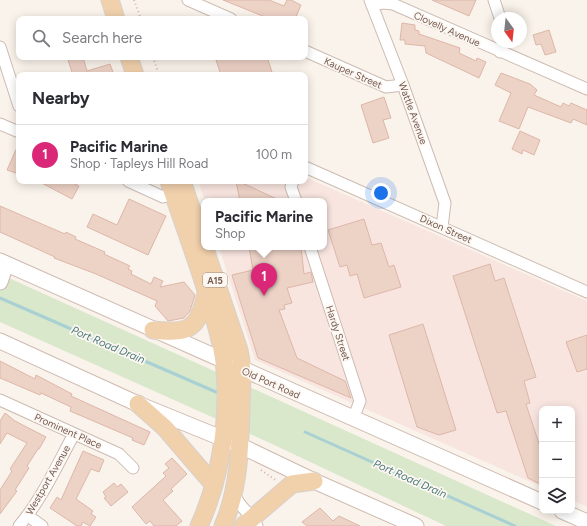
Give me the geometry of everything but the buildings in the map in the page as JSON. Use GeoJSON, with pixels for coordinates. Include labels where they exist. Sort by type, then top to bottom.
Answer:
{"type":"FeatureCollection","features":[{"type":"Feature","properties":{"kind":"main road"},"geometry":{"type":"LineString","coordinates":[[110,0],[115,16]]}},
{"type":"Feature","properties":{"kind":"main road"},"geometry":{"type":"LineString","coordinates":[[123,0],[128,16]]}},
{"type":"Feature","properties":{"kind":"main road"},"geometry":{"type":"LineString","coordinates":[[130,60],[134,72]]}},
{"type":"Feature","properties":{"kind":"main road"},"geometry":{"type":"LineString","coordinates":[[142,60],[146,72]]}},
{"type":"Feature","properties":{"kind":"main road","name":"A15"},"geometry":{"type":"LineString","coordinates":[[177,186],[221,346],[226,398],[223,439],[214,485],[199,526]]}},
{"type":"Feature","properties":{"kind":"main road","name":"A15"},"geometry":{"type":"LineString","coordinates":[[177,186],[201,249]]}},
{"type":"Feature","properties":{"kind":"main road","name":"A15"},"geometry":{"type":"LineString","coordinates":[[201,250],[239,350],[243,371],[241,446],[234,493],[223,526]]}},
{"type":"Feature","properties":{"kind":"main road"},"geometry":{"type":"LineString","coordinates":[[0,282],[3,263]]}},
{"type":"Feature","properties":{"kind":"main road","name":"Old Port Road"},"geometry":{"type":"LineString","coordinates":[[3,263],[353,420],[539,501]]}},
{"type":"Feature","properties":{"kind":"main road"},"geometry":{"type":"LineString","coordinates":[[153,330],[170,332],[189,327],[196,322],[202,314],[206,294]]}},
{"type":"Feature","properties":{"kind":"main road"},"geometry":{"type":"LineString","coordinates":[[0,341],[138,404],[241,446],[314,481],[416,526]]}},
{"type":"Feature","properties":{"kind":"main road"},"geometry":{"type":"LineString","coordinates":[[138,404],[165,428],[214,485]]}},
{"type":"Feature","properties":{"kind":"main road"},"geometry":{"type":"LineString","coordinates":[[251,523],[292,484],[314,481]]}},
{"type":"Feature","properties":{"kind":"main road"},"geometry":{"type":"LineString","coordinates":[[569,514],[587,522]]}},
{"type":"Feature","properties":{"kind":"street"},"geometry":{"type":"LineString","coordinates":[[188,0],[224,16]]}},
{"type":"Feature","properties":{"kind":"street"},"geometry":{"type":"LineString","coordinates":[[494,0],[498,12]]}},
{"type":"Feature","properties":{"kind":"street","name":"Clovelly Avenue"},"geometry":{"type":"LineString","coordinates":[[371,2],[393,4],[491,43]]}},
{"type":"Feature","properties":{"kind":"street","name":"Wattle Avenue"},"geometry":{"type":"LineString","coordinates":[[371,2],[403,85],[445,203],[442,227]]}},
{"type":"Feature","properties":{"kind":"street"},"geometry":{"type":"LineString","coordinates":[[0,47],[16,97]]}},
{"type":"Feature","properties":{"kind":"street","name":"Clovelly Avenue"},"geometry":{"type":"LineString","coordinates":[[504,48],[587,89]]}},
{"type":"Feature","properties":{"kind":"street","name":"Kauper Street"},"geometry":{"type":"LineString","coordinates":[[308,52],[386,87],[403,85]]}},
{"type":"Feature","properties":{"kind":"street"},"geometry":{"type":"LineString","coordinates":[[0,124],[16,131]]}},
{"type":"Feature","properties":{"kind":"street","name":"Dixon Street"},"geometry":{"type":"LineString","coordinates":[[308,168],[587,292]]}},
{"type":"Feature","properties":{"kind":"street"},"geometry":{"type":"LineString","coordinates":[[135,184],[163,197],[177,186]]}},
{"type":"Feature","properties":{"kind":"street"},"geometry":{"type":"LineString","coordinates":[[292,184],[291,187],[295,198]]}},
{"type":"Feature","properties":{"kind":"street","name":"Hardy Street"},"geometry":{"type":"LineString","coordinates":[[311,250],[360,401],[353,420]]}},
{"type":"Feature","properties":{"kind":"street","name":"Prominent Place"},"geometry":{"type":"LineString","coordinates":[[0,400],[119,454],[133,468]]}},
{"type":"Feature","properties":{"kind":"street","name":"Westport Avenue"},"geometry":{"type":"LineString","coordinates":[[20,526],[28,516],[74,434]]}},
{"type":"Feature","properties":{"kind":"street"},"geometry":{"type":"LineString","coordinates":[[234,493],[251,523]]}},
{"type":"Feature","properties":{"kind":"street"},"geometry":{"type":"LineString","coordinates":[[28,516],[42,526]]}},
{"type":"Feature","properties":{"kind":"path"},"geometry":{"type":"LineString","coordinates":[[134,0],[140,16]]}},
{"type":"Feature","properties":{"kind":"path"},"geometry":{"type":"LineString","coordinates":[[154,60],[158,72]]}},
{"type":"Feature","properties":{"kind":"path"},"geometry":{"type":"LineString","coordinates":[[256,467],[281,484]]}},
{"type":"Feature","properties":{"kind":"shaded area"},"geometry":{"type":"Polygon","coordinates":[[[308,178],[587,301],[587,507],[575,501],[575,406],[539,406],[539,486],[255,360],[220,250],[327,250],[327,198],[204,198],[199,184],[308,184],[308,178]]]}},
{"type":"Feature","properties":{"kind":"green space"},"geometry":{"type":"Polygon","coordinates":[[[0,274],[556,526],[446,526],[270,443],[0,322],[0,274]]]}},
{"type":"Feature","properties":{"kind":"waterway","name":"Port Road Drain"},"geometry":{"type":"LineString","coordinates":[[0,298],[216,392]]}},
{"type":"Feature","properties":{"kind":"waterway","name":"Port Road Drain"},"geometry":{"type":"LineString","coordinates":[[305,432],[515,526]]}},
{"type":"Feature","properties":{"kind":"place","name":"Pacific Marine"},"geometry":{"type":"Point","coordinates":[264,296]}}]}
